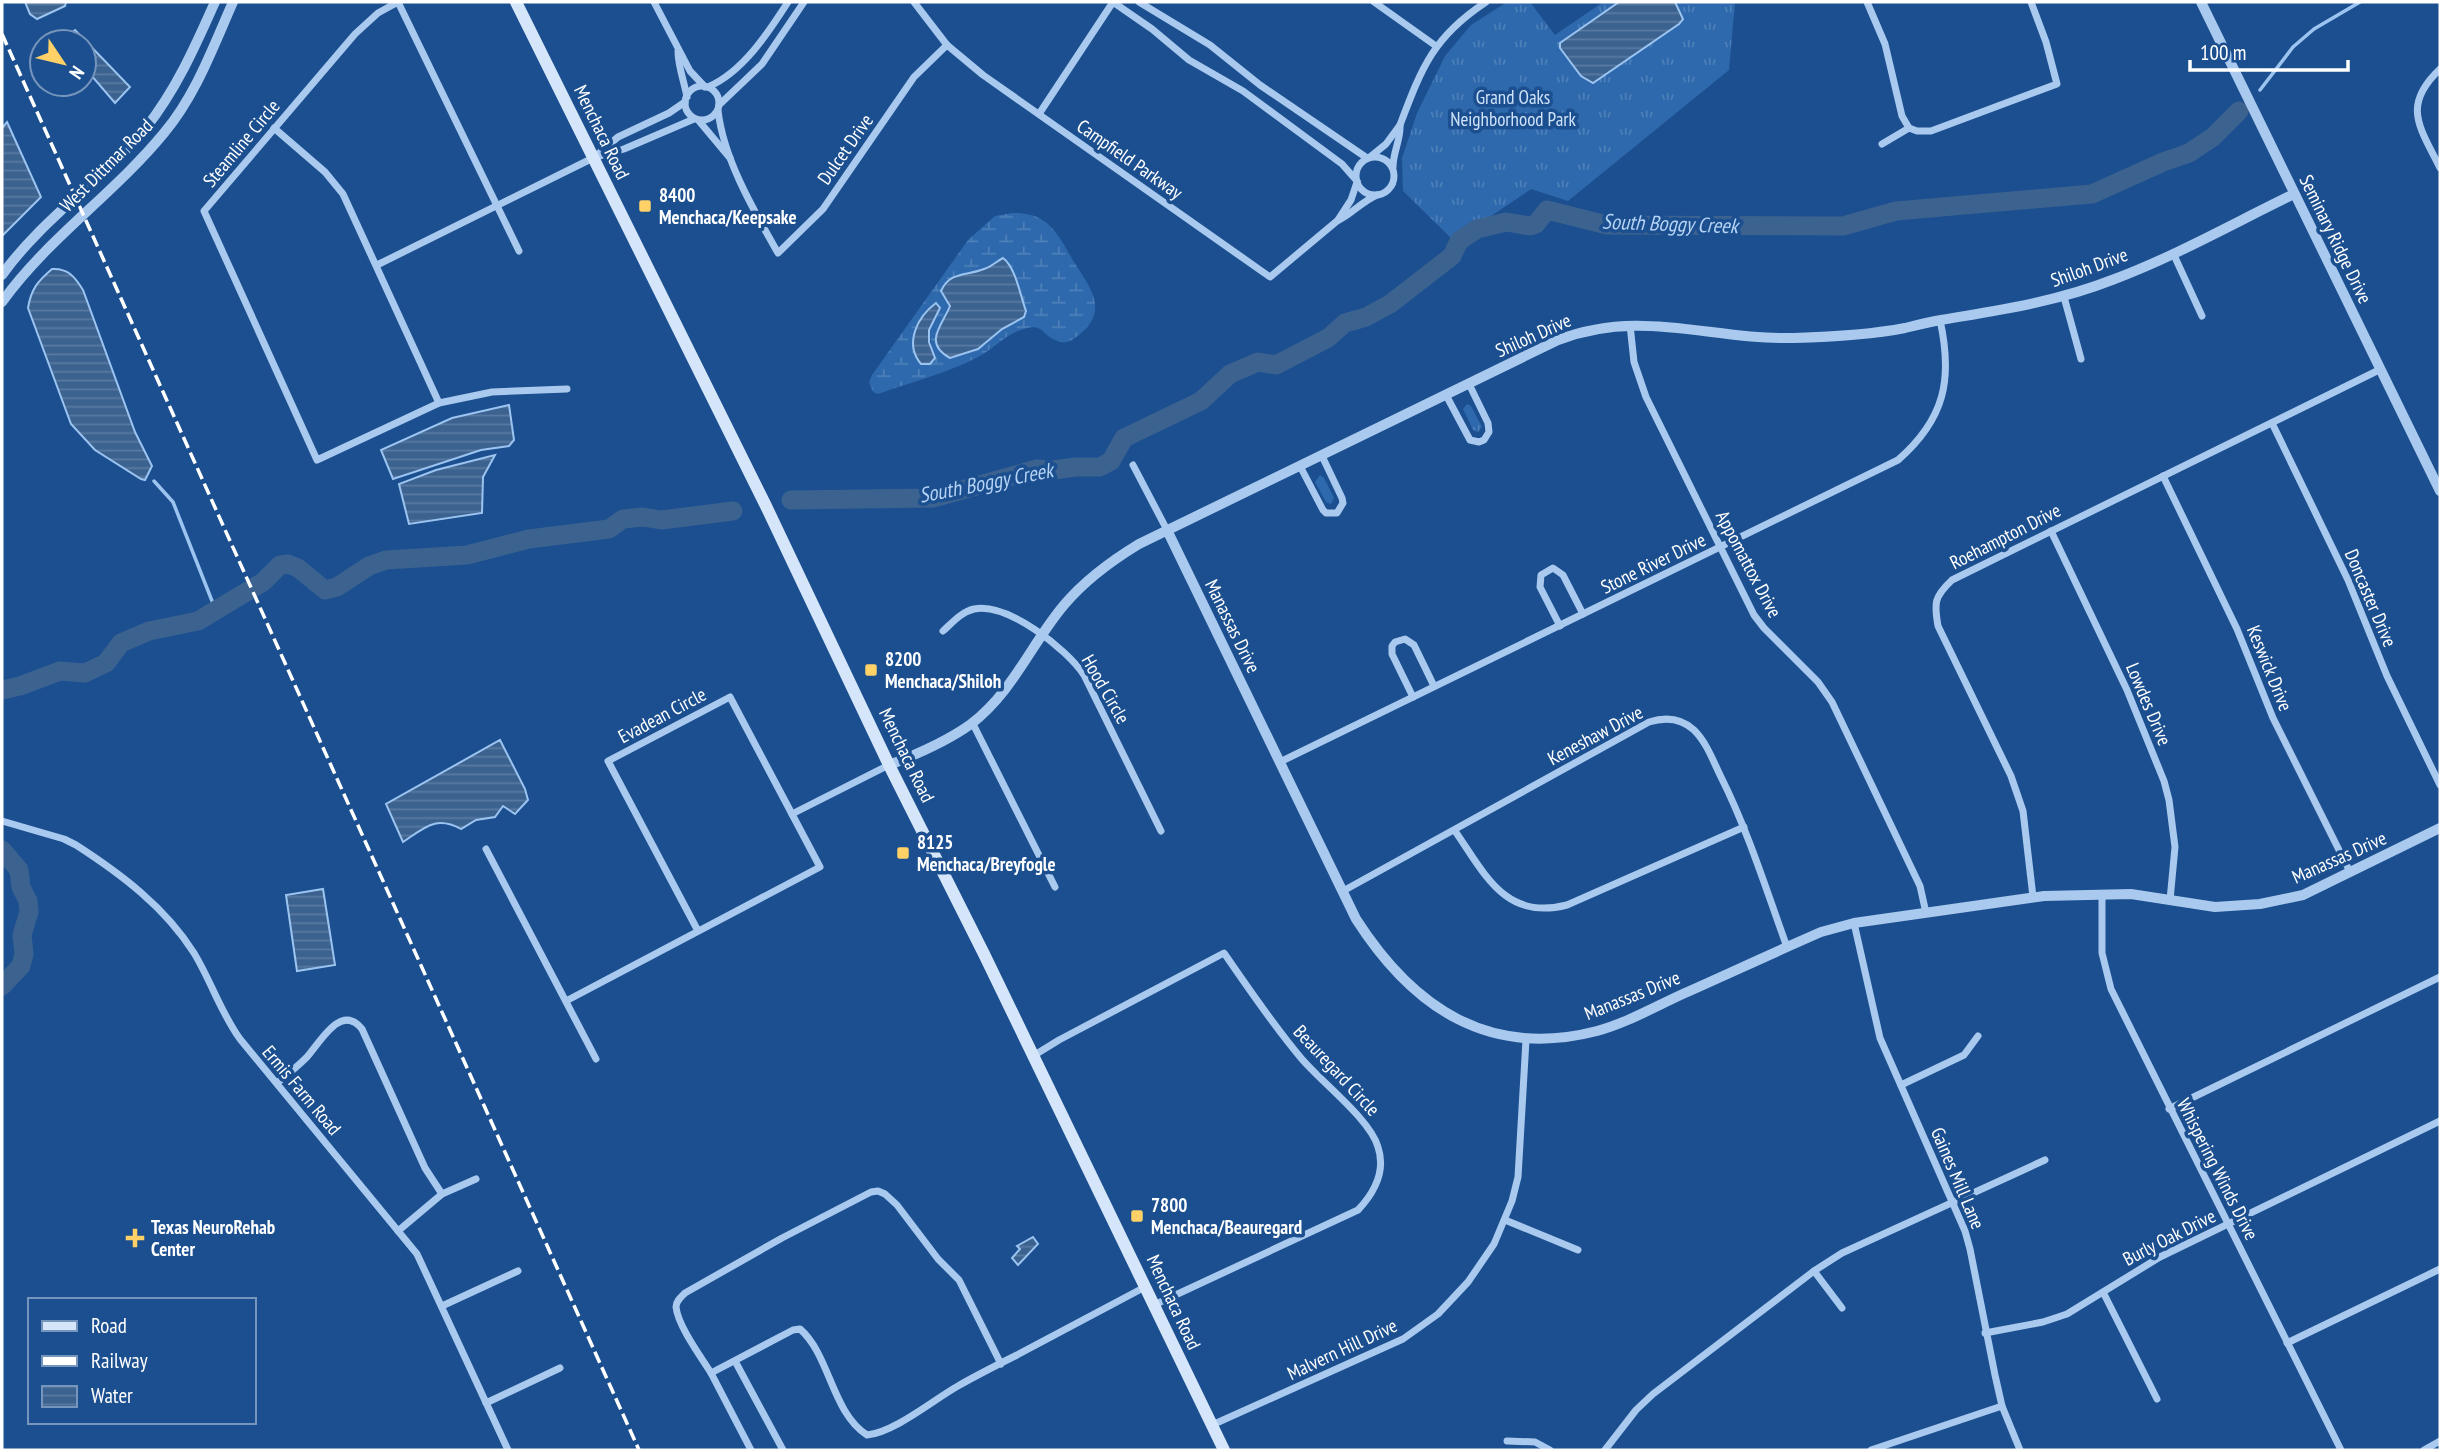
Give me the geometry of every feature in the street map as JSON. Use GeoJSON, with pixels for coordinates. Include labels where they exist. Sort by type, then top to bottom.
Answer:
{"type":"FeatureCollection","features":[{"type":"Feature","properties":{"kind":"main road","name":"Menchaca Road"},"geometry":{"type":"LineString","coordinates":[[516,2],[766,506],[889,765],[1224,1450]]}},
{"type":"Feature","properties":{"kind":"street","name":"West Dittmar Road"},"geometry":{"type":"LineString","coordinates":[[2,302],[31,264],[147,153],[166,131],[195,86],[233,2]]}},
{"type":"Feature","properties":{"kind":"street","name":"Steamline Circle"},"geometry":{"type":"LineString","coordinates":[[519,251],[398,2],[378,13],[355,34],[204,211],[317,460],[439,403],[492,392],[567,389]]}},
{"type":"Feature","properties":{"kind":"street"},"geometry":{"type":"LineString","coordinates":[[654,2],[690,71],[717,94],[719,108]]}},
{"type":"Feature","properties":{"kind":"street"},"geometry":{"type":"LineString","coordinates":[[593,158],[618,137],[669,113],[686,99],[692,90],[722,81],[737,68],[788,2]]}},
{"type":"Feature","properties":{"kind":"street"},"geometry":{"type":"LineString","coordinates":[[377,265],[593,158],[624,149],[697,120],[710,118],[762,64],[804,2]]}},
{"type":"Feature","properties":{"kind":"street","name":"Campfield Parkway"},"geometry":{"type":"LineString","coordinates":[[914,2],[947,45],[994,83],[1270,276],[1358,205],[1377,195]]}},
{"type":"Feature","properties":{"kind":"street"},"geometry":{"type":"LineString","coordinates":[[1039,114],[1113,2],[1152,29],[1189,60],[1268,109],[1342,164],[1365,192],[1383,194],[1392,185],[1395,173],[1383,158],[1369,158],[1260,85],[1210,45],[1139,2]]}},
{"type":"Feature","properties":{"kind":"street"},"geometry":{"type":"LineString","coordinates":[[1374,2],[1436,46]]}},
{"type":"Feature","properties":{"kind":"street"},"geometry":{"type":"LineString","coordinates":[[1357,181],[1359,165],[1386,144],[1400,125],[1417,80],[1436,46],[1463,18],[1486,2]]}},
{"type":"Feature","properties":{"kind":"street"},"geometry":{"type":"LineString","coordinates":[[1867,2],[1885,44],[1902,116],[1909,128],[1917,131],[1931,131],[2057,84],[2046,42],[2031,2]]}},
{"type":"Feature","properties":{"kind":"street","name":"Seminary Ridge Drive"},"geometry":{"type":"LineString","coordinates":[[2201,2],[2440,491]]}},
{"type":"Feature","properties":{"kind":"street","name":"West Dittmar Road"},"geometry":{"type":"LineString","coordinates":[[2,275],[28,244],[143,131],[177,83],[213,5]]}},
{"type":"Feature","properties":{"kind":"street"},"geometry":{"type":"LineString","coordinates":[[195,86],[186,84],[185,79],[208,30],[213,5]]}},
{"type":"Feature","properties":{"kind":"street","name":"Dulcet Drive"},"geometry":{"type":"LineString","coordinates":[[719,108],[721,131],[730,159],[778,253],[823,209],[914,77],[947,45]]}},
{"type":"Feature","properties":{"kind":"street"},"geometry":{"type":"LineString","coordinates":[[678,50],[686,110],[697,120]]}},
{"type":"Feature","properties":{"kind":"street"},"geometry":{"type":"LineString","coordinates":[[2440,69],[2419,93],[2417,108],[2418,122],[2440,168]]}},
{"type":"Feature","properties":{"kind":"street","name":"Dulcet Drive"},"geometry":{"type":"LineString","coordinates":[[697,120],[730,159]]}},
{"type":"Feature","properties":{"kind":"street"},"geometry":{"type":"LineString","coordinates":[[1392,167],[1401,134],[1400,125]]}},
{"type":"Feature","properties":{"kind":"street"},"geometry":{"type":"LineString","coordinates":[[274,128],[335,182],[350,207],[439,403]]}},
{"type":"Feature","properties":{"kind":"street"},"geometry":{"type":"LineString","coordinates":[[1882,144],[1909,128]]}},
{"type":"Feature","properties":{"kind":"street","name":"Campfield Parkway"},"geometry":{"type":"LineString","coordinates":[[1338,221],[1351,200],[1357,181]]}},
{"type":"Feature","properties":{"kind":"street","name":"Shiloh Drive"},"geometry":{"type":"LineString","coordinates":[[889,765],[930,748],[972,722],[997,699],[1016,676],[1064,604],[1099,571],[1139,544],[1573,334],[1630,325],[1664,326],[1735,337],[1794,338],[1875,332],[2007,310],[2064,297],[2113,280],[2294,194]]}},
{"type":"Feature","properties":{"kind":"street"},"geometry":{"type":"LineString","coordinates":[[2172,253],[2203,316]]}},
{"type":"Feature","properties":{"kind":"street"},"geometry":{"type":"LineString","coordinates":[[2064,297],[2081,359]]}},
{"type":"Feature","properties":{"kind":"street","name":"Stone River Drive"},"geometry":{"type":"LineString","coordinates":[[1280,762],[1898,460],[1921,438],[1938,410],[1945,383],[1946,358],[1940,320]]}},
{"type":"Feature","properties":{"kind":"street","name":"Appomattox Drive"},"geometry":{"type":"LineString","coordinates":[[1630,325],[1634,362],[1646,397],[1720,548],[1754,615],[1818,682],[1832,702],[1920,886],[1926,913]]}},
{"type":"Feature","properties":{"kind":"street","name":"Roehampton Drive"},"geometry":{"type":"LineString","coordinates":[[2033,897],[2019,798],[2011,776],[1938,626],[1936,600],[1942,589],[1952,580],[2381,369]]}},
{"type":"Feature","properties":{"kind":"street"},"geometry":{"type":"LineString","coordinates":[[1446,395],[1470,440],[1484,440],[1489,432],[1488,423],[1469,384]]}},
{"type":"Feature","properties":{"kind":"street","name":"Doncaster Drive"},"geometry":{"type":"LineString","coordinates":[[2272,423],[2348,580],[2387,676],[2440,785]]}},
{"type":"Feature","properties":{"kind":"street"},"geometry":{"type":"LineString","coordinates":[[1300,466],[1323,510],[1326,513],[1337,513],[1343,503],[1342,498],[1322,456]]}},
{"type":"Feature","properties":{"kind":"street","name":"Manassas Drive"},"geometry":{"type":"LineString","coordinates":[[1133,465],[1366,933],[1391,966],[1418,993],[1455,1018],[1502,1036],[1526,1040],[1555,1039],[1609,1027],[1821,932],[1854,923],[2033,897],[2131,894],[2216,907],[2260,904],[2303,895],[2440,828]]}},
{"type":"Feature","properties":{"kind":"street","name":"Keswick Drive"},"geometry":{"type":"LineString","coordinates":[[2162,476],[2237,629],[2273,718],[2350,872]]}},
{"type":"Feature","properties":{"kind":"street","name":"Lowdes Drive"},"geometry":{"type":"LineString","coordinates":[[2051,531],[2127,690],[2164,781],[2175,847],[2170,900]]}},
{"type":"Feature","properties":{"kind":"street"},"geometry":{"type":"LineString","coordinates":[[1560,626],[1540,587],[1541,575],[1549,569],[1553,568],[1563,575],[1583,614]]}},
{"type":"Feature","properties":{"kind":"street","name":"Hood Circle"},"geometry":{"type":"LineString","coordinates":[[943,631],[964,613],[985,609],[1006,615],[1068,655],[1084,675],[1161,831]]}},
{"type":"Feature","properties":{"kind":"street"},"geometry":{"type":"LineString","coordinates":[[1413,697],[1392,654],[1392,646],[1401,640],[1405,639],[1414,645],[1434,687]]}},
{"type":"Feature","properties":{"kind":"street","name":"Evadean Circle"},"geometry":{"type":"LineString","coordinates":[[730,697],[792,814],[820,867],[698,931],[608,761],[730,697]]}},
{"type":"Feature","properties":{"kind":"street","name":"Keneshaw Drive"},"geometry":{"type":"LineString","coordinates":[[1343,891],[1649,722],[1665,718],[1684,723],[1699,736],[1706,747],[1744,827],[1787,947]]}},
{"type":"Feature","properties":{"kind":"street"},"geometry":{"type":"LineString","coordinates":[[972,722],[1055,887]]}},
{"type":"Feature","properties":{"kind":"street"},"geometry":{"type":"LineString","coordinates":[[792,814],[889,765]]}},
{"type":"Feature","properties":{"kind":"street","name":"Ermis Farm Road"},"geometry":{"type":"LineString","coordinates":[[2,821],[64,838],[146,895],[158,907],[192,951],[229,1024],[421,1260],[508,1450]]}},
{"type":"Feature","properties":{"kind":"street"},"geometry":{"type":"LineString","coordinates":[[1455,831],[1495,888],[1511,900],[1539,909],[1567,905],[1744,827]]}},
{"type":"Feature","properties":{"kind":"street"},"geometry":{"type":"LineString","coordinates":[[486,849],[596,1059]]}},
{"type":"Feature","properties":{"kind":"street","name":"Whispering Winds Drive"},"geometry":{"type":"LineString","coordinates":[[2102,894],[2101,935],[2105,971],[2120,1010],[2342,1450]]}},
{"type":"Feature","properties":{"kind":"street","name":"Gaines Mill Lane"},"geometry":{"type":"LineString","coordinates":[[1854,923],[1875,1022],[1970,1249],[2002,1406],[2020,1450]]}},
{"type":"Feature","properties":{"kind":"street"},"geometry":{"type":"LineString","coordinates":[[566,1001],[698,931]]}},
{"type":"Feature","properties":{"kind":"street","name":"Beauregard Circle"},"geometry":{"type":"LineString","coordinates":[[1033,1056],[1224,953],[1301,1058],[1374,1136],[1379,1148],[1380,1173],[1372,1192],[1358,1210],[1154,1305]]}},
{"type":"Feature","properties":{"kind":"street"},"geometry":{"type":"LineString","coordinates":[[2169,1109],[2440,977]]}},
{"type":"Feature","properties":{"kind":"street"},"geometry":{"type":"LineString","coordinates":[[276,1083],[304,1059],[333,1025],[341,1020],[357,1023],[425,1168],[442,1194]]}},
{"type":"Feature","properties":{"kind":"street"},"geometry":{"type":"LineString","coordinates":[[1901,1085],[1964,1055],[1978,1036]]}},
{"type":"Feature","properties":{"kind":"street","name":"Malvern Hill Drive"},"geometry":{"type":"LineString","coordinates":[[1212,1425],[1389,1346],[1438,1314],[1468,1282],[1494,1244],[1515,1189],[1521,1156],[1526,1040]]}},
{"type":"Feature","properties":{"kind":"street","name":"Burly Oak Drive"},"geometry":{"type":"LineString","coordinates":[[1985,1333],[2067,1314],[2153,1261],[2440,1121]]}},
{"type":"Feature","properties":{"kind":"street"},"geometry":{"type":"LineString","coordinates":[[1605,1450],[1636,1410],[1653,1394],[1814,1271],[1858,1245],[2045,1160]]}},
{"type":"Feature","properties":{"kind":"street"},"geometry":{"type":"LineString","coordinates":[[398,1231],[442,1194],[476,1179]]}},
{"type":"Feature","properties":{"kind":"street"},"geometry":{"type":"LineString","coordinates":[[751,1450],[683,1325],[676,1306],[678,1299],[782,1238],[871,1192],[885,1194],[897,1205],[918,1234],[959,1279],[1001,1364]]}},
{"type":"Feature","properties":{"kind":"street"},"geometry":{"type":"LineString","coordinates":[[1505,1220],[1578,1250]]}},
{"type":"Feature","properties":{"kind":"street"},"geometry":{"type":"LineString","coordinates":[[2287,1343],[2440,1269]]}},
{"type":"Feature","properties":{"kind":"street"},"geometry":{"type":"LineString","coordinates":[[442,1306],[518,1271]]}},
{"type":"Feature","properties":{"kind":"street"},"geometry":{"type":"LineString","coordinates":[[1814,1271],[1842,1308]]}},
{"type":"Feature","properties":{"kind":"street"},"geometry":{"type":"LineString","coordinates":[[711,1373],[793,1330],[800,1329],[814,1348],[854,1425],[867,1434],[897,1422],[958,1385],[1145,1287]]}},
{"type":"Feature","properties":{"kind":"street"},"geometry":{"type":"LineString","coordinates":[[2103,1292],[2157,1399]]}},
{"type":"Feature","properties":{"kind":"street"},"geometry":{"type":"LineString","coordinates":[[735,1361],[783,1450]]}},
{"type":"Feature","properties":{"kind":"street"},"geometry":{"type":"LineString","coordinates":[[486,1403],[560,1368]]}},
{"type":"Feature","properties":{"kind":"street"},"geometry":{"type":"LineString","coordinates":[[1875,1450],[2002,1406]]}},
{"type":"Feature","properties":{"kind":"street"},"geometry":{"type":"LineString","coordinates":[[1507,1441],[1535,1441],[1550,1450]]}},
{"type":"Feature","properties":{"kind":"street"},"geometry":{"type":"LineString","coordinates":[[2424,1450],[2440,1441]]}},
{"type":"Feature","properties":{"kind":"green space","name":"Grand Oaks Neighborhood Park"},"geometry":{"type":"Polygon","coordinates":[[[1507,2],[1530,2],[1555,35],[1603,2],[1735,2],[1729,70],[1568,201],[1531,189],[1454,241],[1403,191],[1402,158],[1417,113],[1445,56],[1471,25],[1507,2]]]}},
{"type":"Feature","properties":{"kind":"green space"},"geometry":{"type":"Polygon","coordinates":[[[1519,73],[1524,114],[1500,117],[1495,76],[1519,73]]]}},
{"type":"Feature","properties":{"kind":"green space"},"geometry":{"type":"Polygon","coordinates":[[[1024,213],[1049,224],[1084,277],[1093,296],[1094,316],[1089,325],[1068,342],[1053,339],[1038,328],[1027,328],[955,368],[878,394],[873,392],[869,382],[872,375],[968,240],[995,216],[1024,213]],[[1003,258],[943,295],[950,305],[937,345],[950,358],[985,345],[1002,329],[1022,319],[1006,259],[1003,258]],[[939,312],[915,349],[916,358],[925,365],[934,361],[929,329],[939,312]]]}},
{"type":"Feature","properties":{"kind":"green space"},"geometry":{"type":"Polygon","coordinates":[[[1467,404],[1471,406],[1482,427],[1478,432],[1473,430],[1463,409],[1467,404]]]}},
{"type":"Feature","properties":{"kind":"green space"},"geometry":{"type":"Polygon","coordinates":[[[1320,475],[1334,498],[1331,504],[1326,502],[1315,482],[1320,475]]]}},
{"type":"Feature","properties":{"kind":"water"},"geometry":{"type":"Polygon","coordinates":[[[25,2],[66,2],[65,6],[37,19],[30,14],[25,2]]]}},
{"type":"Feature","properties":{"kind":"water"},"geometry":{"type":"Polygon","coordinates":[[[1619,2],[1675,2],[1683,19],[1593,83],[1581,76],[1560,48],[1560,43],[1619,2]]]}},
{"type":"Feature","properties":{"kind":"water"},"geometry":{"type":"Polygon","coordinates":[[[98,54],[130,87],[115,103],[98,83],[98,54]]]}},
{"type":"Feature","properties":{"kind":"water"},"geometry":{"type":"Polygon","coordinates":[[[7,122],[41,197],[2,236],[2,128],[7,122]]]}},
{"type":"Feature","properties":{"kind":"water"},"geometry":{"type":"Polygon","coordinates":[[[1003,258],[1017,282],[1026,311],[1024,317],[1002,329],[978,349],[950,358],[937,346],[936,340],[950,306],[941,291],[954,277],[987,268],[1003,258]]]}},
{"type":"Feature","properties":{"kind":"water"},"geometry":{"type":"Polygon","coordinates":[[[52,269],[70,274],[83,290],[135,432],[152,466],[145,480],[95,450],[71,424],[28,308],[36,286],[52,269]]]}},
{"type":"Feature","properties":{"kind":"water"},"geometry":{"type":"Polygon","coordinates":[[[936,303],[940,308],[929,330],[929,342],[935,358],[930,364],[921,364],[914,348],[915,331],[923,316],[936,303]]]}},
{"type":"Feature","properties":{"kind":"water"},"geometry":{"type":"Polygon","coordinates":[[[509,405],[514,440],[509,446],[481,450],[393,479],[381,450],[452,418],[509,405]]]}},
{"type":"Feature","properties":{"kind":"water"},"geometry":{"type":"Polygon","coordinates":[[[495,455],[483,477],[482,513],[409,524],[399,484],[436,470],[495,455]]]}},
{"type":"Feature","properties":{"kind":"water"},"geometry":{"type":"Polygon","coordinates":[[[500,740],[528,800],[515,814],[503,806],[495,817],[476,820],[461,829],[437,823],[403,842],[386,804],[500,740]]]}},
{"type":"Feature","properties":{"kind":"water"},"geometry":{"type":"Polygon","coordinates":[[[323,889],[335,965],[297,971],[286,895],[323,889]]]}},
{"type":"Feature","properties":{"kind":"water"},"geometry":{"type":"Polygon","coordinates":[[[1033,1237],[1038,1244],[1018,1265],[1012,1258],[1020,1249],[1017,1246],[1033,1237]]]}},
{"type":"Feature","properties":{"kind":"waterway","name":"South Boggy Creek"},"geometry":{"type":"LineString","coordinates":[[2260,90],[2293,47],[2314,29],[2360,2]]}},
{"type":"Feature","properties":{"kind":"waterway","name":"South Boggy Creek"},"geometry":{"type":"LineString","coordinates":[[791,500],[933,498],[1037,469],[1100,467],[1111,461],[1124,438],[1201,401],[1230,374],[1258,362],[1276,365],[1328,338],[1345,323],[1366,317],[1390,304],[1452,256],[1459,241],[1477,229],[1506,222],[1530,226],[1536,224],[1547,210],[1607,225],[1843,226],[1896,211],[2092,194],[2189,153],[2213,137],[2239,111]]}},
{"type":"Feature","properties":{"kind":"waterway"},"geometry":{"type":"LineString","coordinates":[[154,481],[173,502],[216,611]]}},
{"type":"Feature","properties":{"kind":"waterway","name":"South Boggy Creek"},"geometry":{"type":"LineString","coordinates":[[2,690],[60,671],[85,673],[106,663],[121,643],[149,631],[198,621],[263,582],[280,565],[288,564],[298,568],[325,590],[337,587],[369,566],[386,560],[467,555],[529,539],[609,529],[623,519],[643,517],[661,520],[733,511]]}},
{"type":"Feature","properties":{"kind":"waterway","name":"South Boggy Creek"},"geometry":{"type":"LineString","coordinates":[[2,850],[19,870],[29,912],[22,935],[24,954],[21,966],[2,986]]}},
{"type":"Feature","properties":{"kind":"railway"},"geometry":{"type":"LineString","coordinates":[[2,34],[639,1450]]}},
{"type":"Feature","properties":{"kind":"place","name":"8400 Menchaca/Keepsake"},"geometry":{"type":"Point","coordinates":[645,206]}},
{"type":"Feature","properties":{"kind":"place","name":"8200 Menchaca/Shiloh"},"geometry":{"type":"Point","coordinates":[871,670]}},
{"type":"Feature","properties":{"kind":"place","name":"8125 Menchaca/Breyfogle"},"geometry":{"type":"Point","coordinates":[903,853]}},
{"type":"Feature","properties":{"kind":"place","name":"7800 Menchaca/Beauregard"},"geometry":{"type":"Point","coordinates":[1137,1216]}},
{"type":"Feature","properties":{"kind":"place","name":"Texas NeuroRehab Center"},"geometry":{"type":"Point","coordinates":[135,1238]}}]}
